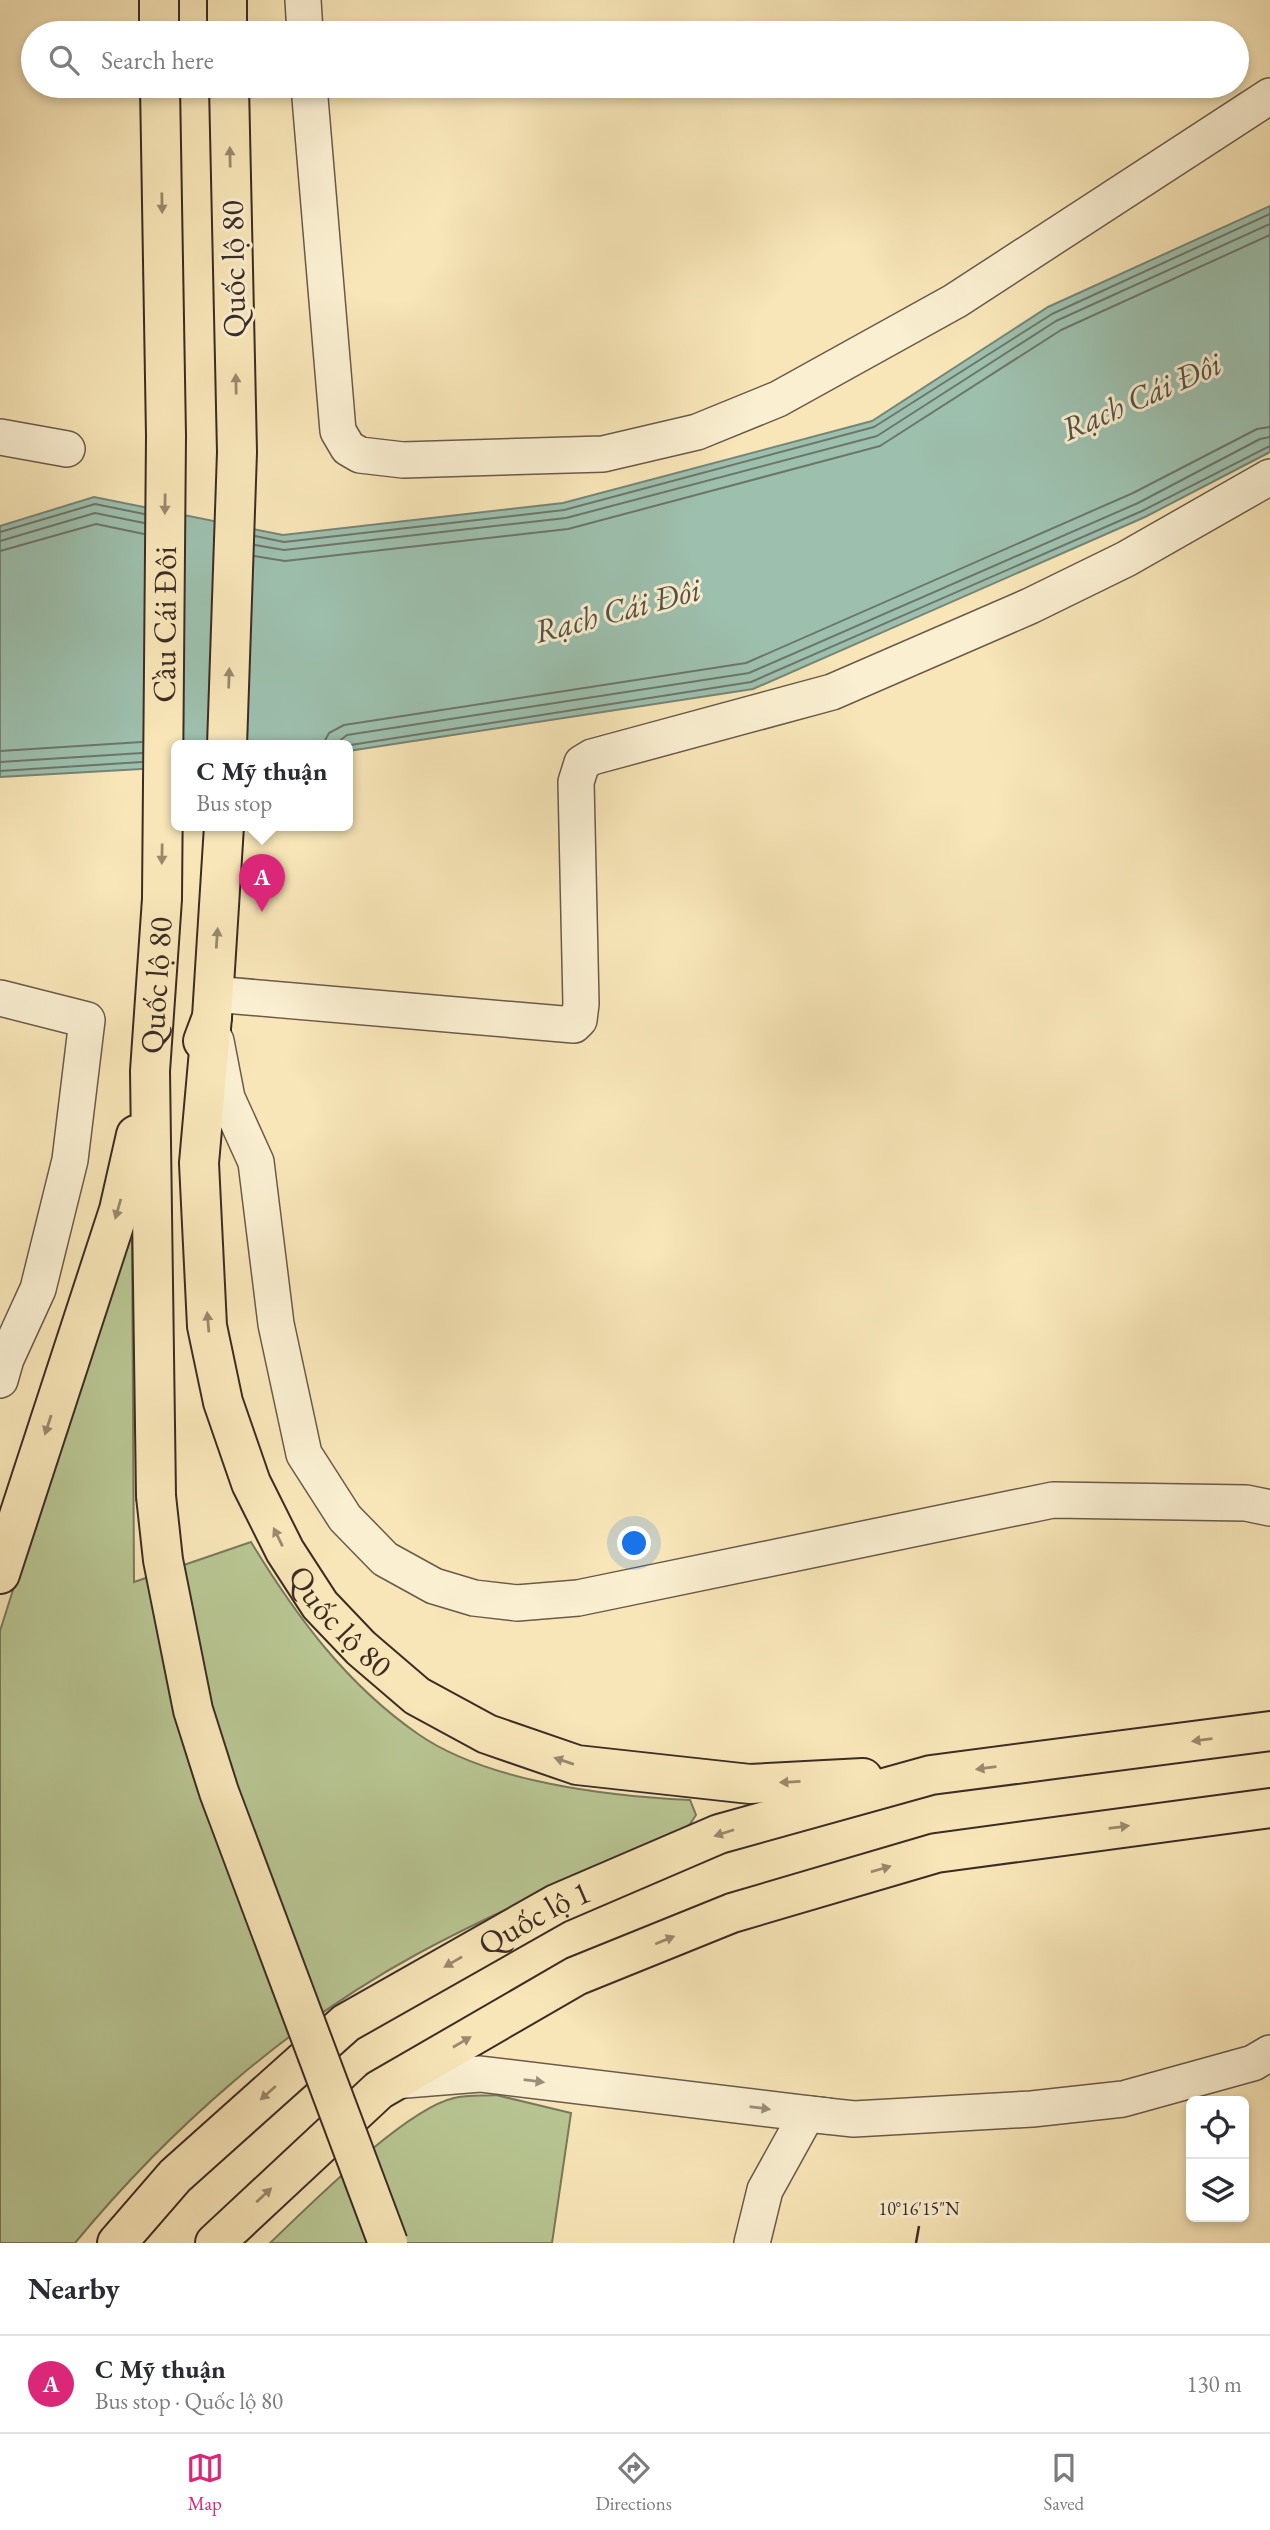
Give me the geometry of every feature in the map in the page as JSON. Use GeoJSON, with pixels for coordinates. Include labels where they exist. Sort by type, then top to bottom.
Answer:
{"type":"FeatureCollection","features":[{"type":"Feature","properties":{"kind":"highway"},"geometry":{"type":"LineString","coordinates":[[159,0],[159,21]]}},
{"type":"Feature","properties":{"kind":"highway"},"geometry":{"type":"LineString","coordinates":[[227,0],[228,21]]}},
{"type":"Feature","properties":{"kind":"highway","name":"Cầu Cái Đôi"},"geometry":{"type":"LineString","coordinates":[[160,98],[166,436],[162,899]]}},
{"type":"Feature","properties":{"kind":"highway","name":"Quốc lộ 80"},"geometry":{"type":"LineString","coordinates":[[229,98],[237,452]]}},
{"type":"Feature","properties":{"kind":"highway","name":"Cầu Cái Đôi"},"geometry":{"type":"LineString","coordinates":[[227,740],[237,452]]}},
{"type":"Feature","properties":{"kind":"highway","name":"Quốc lộ 80"},"geometry":{"type":"LineString","coordinates":[[224,831],[213,1006],[199,1163],[207,1326],[223,1402],[251,1483],[285,1551],[320,1605],[361,1648],[417,1696],[487,1734],[577,1765],[750,1784],[931,1775]]}},
{"type":"Feature","properties":{"kind":"highway","name":"Quốc lộ 80"},"geometry":{"type":"LineString","coordinates":[[162,899],[150,1071],[156,1496],[163,1560],[193,1710],[219,1792],[388,2243]]}},
{"type":"Feature","properties":{"kind":"highway","name":"Quốc lộ 80"},"geometry":{"type":"LineString","coordinates":[[151,1192],[213,1006]]}},
{"type":"Feature","properties":{"kind":"highway","name":"Quốc lộ 80"},"geometry":{"type":"LineString","coordinates":[[0,1574],[119,1210],[150,1071]]}},
{"type":"Feature","properties":{"kind":"highway","name":"Quốc lộ 1"},"geometry":{"type":"LineString","coordinates":[[117,2243],[175,2176],[346,2023],[556,1904],[719,1834],[931,1775],[1270,1731]]}},
{"type":"Feature","properties":{"kind":"highway"},"geometry":{"type":"LineString","coordinates":[[215,2243],[379,2090],[576,1976],[732,1913],[936,1853],[1270,1808]]}},
{"type":"Feature","properties":{"kind":"street"},"geometry":{"type":"LineString","coordinates":[[303,0],[304,21]]}},
{"type":"Feature","properties":{"kind":"street"},"geometry":{"type":"LineString","coordinates":[[310,98],[338,430],[348,448],[360,456],[403,460],[604,454],[684,436],[743,414],[778,399],[955,301],[1270,96]]}},
{"type":"Feature","properties":{"kind":"street"},"geometry":{"type":"LineString","coordinates":[[0,438],[67,449]]}},
{"type":"Feature","properties":{"kind":"street"},"geometry":{"type":"LineString","coordinates":[[1270,477],[1114,565],[1030,606],[832,692],[592,757],[582,763],[576,782],[581,1004],[579,1020],[574,1025],[213,1006],[227,1098],[256,1161],[275,1324],[304,1454],[345,1518],[385,1559],[434,1586],[474,1598],[517,1603],[578,1598],[1052,1500],[1246,1503],[1270,1508]]}},
{"type":"Feature","properties":{"kind":"street"},"geometry":{"type":"LineString","coordinates":[[0,998],[87,1020],[70,1160],[51,1226],[38,1289],[1,1376]]}},
{"type":"Feature","properties":{"kind":"street"},"geometry":{"type":"LineString","coordinates":[[752,2243],[765,2190],[807,2114],[854,2119],[1032,2109],[1123,2099],[1253,2063],[1270,2053]]}},
{"type":"Feature","properties":{"kind":"street"},"geometry":{"type":"LineString","coordinates":[[393,2081],[480,2074],[854,2119]]}},
{"type":"Feature","properties":{"kind":"green space"},"geometry":{"type":"Polygon","coordinates":[[[132,1234],[134,1582],[251,1542],[324,1647],[368,1693],[418,1734],[478,1764],[512,1775],[586,1790],[690,1800],[696,1815],[688,1827],[419,1953],[323,2012],[233,2082],[191,2120],[111,2201],[75,2243],[0,2243],[0,1631],[64,1428],[132,1234]]]}},
{"type":"Feature","properties":{"kind":"green space"},"geometry":{"type":"Polygon","coordinates":[[[496,2095],[571,2113],[552,2243],[270,2243],[358,2161],[410,2120],[454,2098],[496,2095]]]}},
{"type":"Feature","properties":{"kind":"water","name":"Rạch Cái Đôi"},"geometry":{"type":"Polygon","coordinates":[[[1270,206],[1270,452],[1145,517],[753,689],[353,750],[353,740],[171,740],[171,767],[0,777],[0,526],[94,497],[283,535],[563,503],[872,421],[1048,307],[1270,206]]]}},
{"type":"Feature","properties":{"kind":"place","name":"C Mỹ thuận"},"geometry":{"type":"Point","coordinates":[262,912]}}]}
